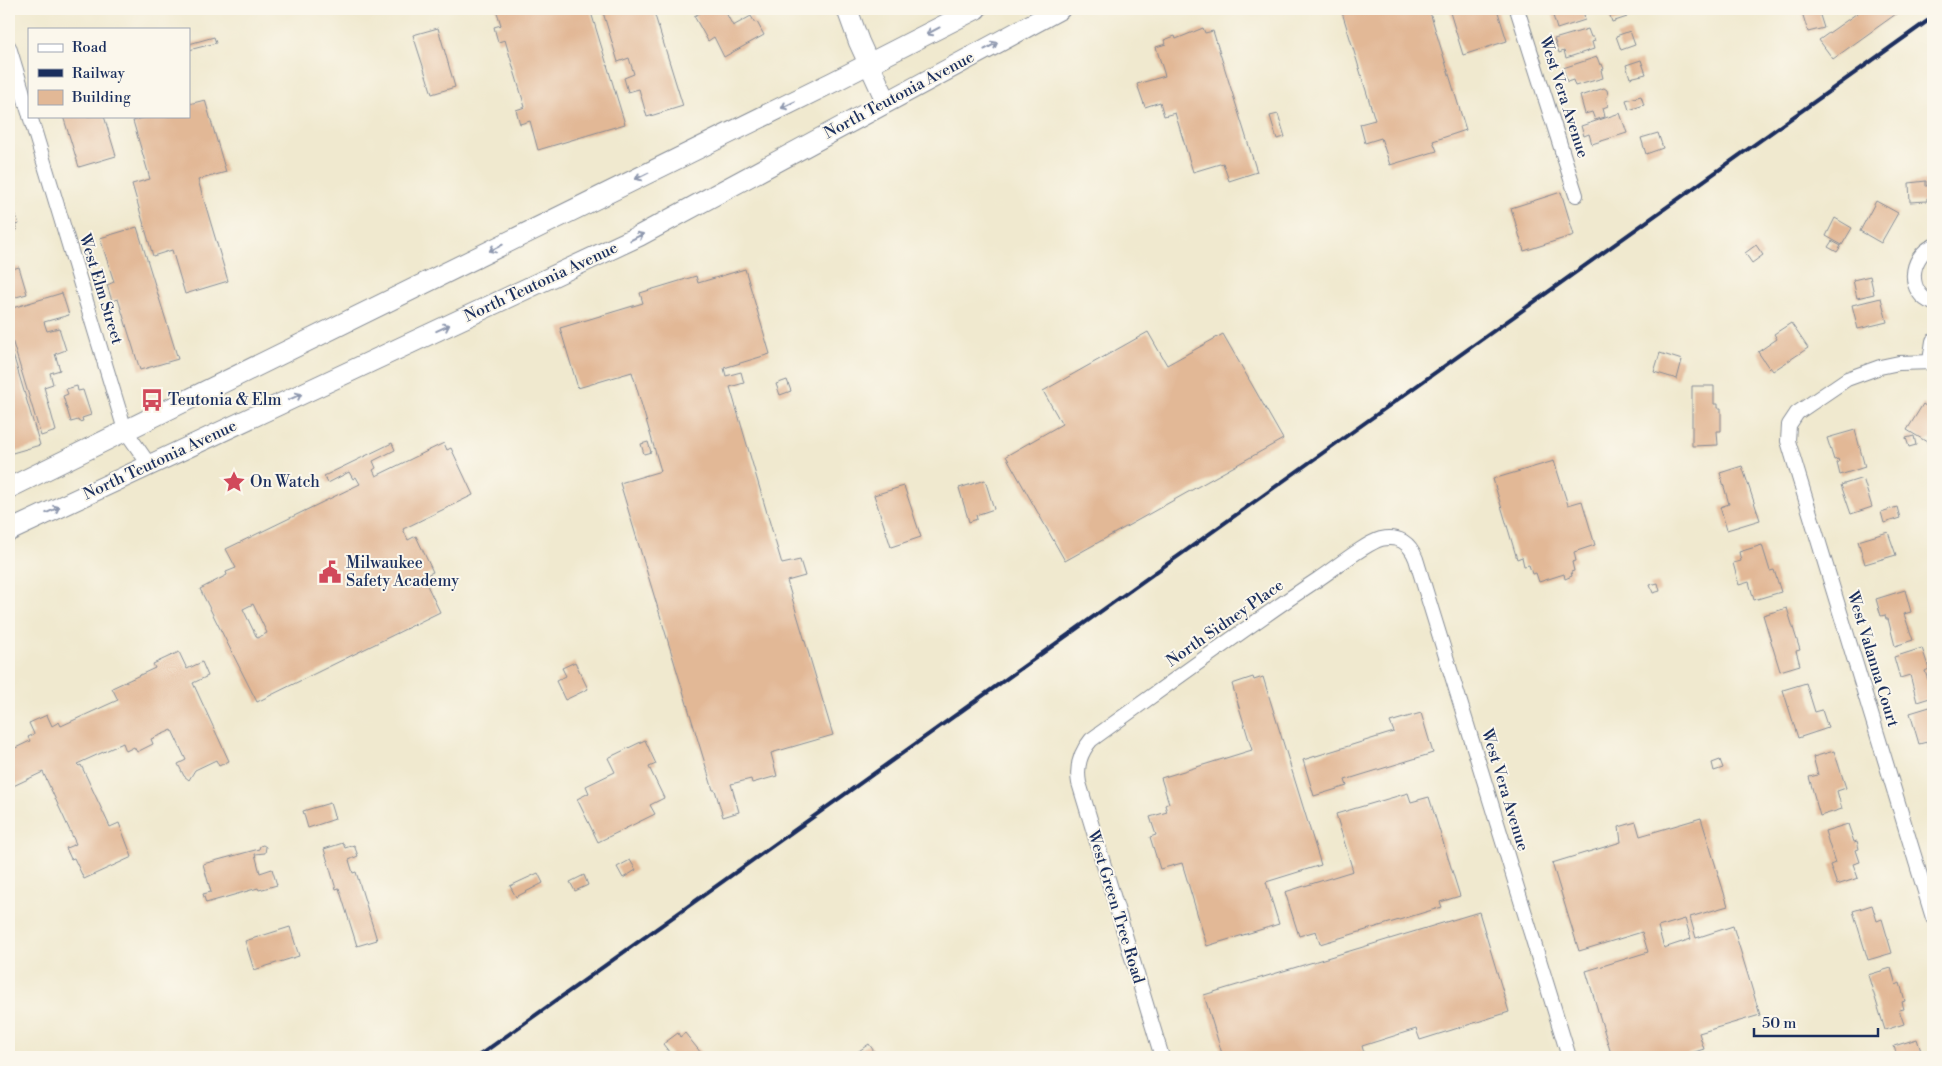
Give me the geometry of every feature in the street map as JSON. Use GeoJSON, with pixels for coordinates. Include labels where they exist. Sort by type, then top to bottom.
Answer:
{"type":"FeatureCollection","features":[{"type":"Feature","properties":{"kind":"main road"},"geometry":{"type":"LineString","coordinates":[[847,9],[868,64],[886,101]]}},
{"type":"Feature","properties":{"kind":"main road"},"geometry":{"type":"LineString","coordinates":[[9,488],[976,9]]}},
{"type":"Feature","properties":{"kind":"main road","name":"North Teutonia Avenue"},"geometry":{"type":"LineString","coordinates":[[9,531],[639,236],[886,101],[1060,9]]}},
{"type":"Feature","properties":{"kind":"street","name":"West Vera Avenue"},"geometry":{"type":"LineString","coordinates":[[1517,9],[1576,195]]}},
{"type":"Feature","properties":{"kind":"street","name":"West Elm Street"},"geometry":{"type":"LineString","coordinates":[[9,47],[28,111]]}},
{"type":"Feature","properties":{"kind":"street","name":"West Elm Street"},"geometry":{"type":"LineString","coordinates":[[30,118],[125,430],[150,466]]}},
{"type":"Feature","properties":{"kind":"street"},"geometry":{"type":"LineString","coordinates":[[1933,246],[1926,249],[1919,257],[1914,266],[1913,276],[1915,286],[1920,295],[1933,303]]}},
{"type":"Feature","properties":{"kind":"street"},"geometry":{"type":"LineString","coordinates":[[1932,362],[1933,341]]}},
{"type":"Feature","properties":{"kind":"street","name":"West Valanna Court"},"geometry":{"type":"LineString","coordinates":[[1932,362],[1899,363],[1862,372],[1847,379],[1797,413],[1789,425],[1788,441],[1933,918]]}},
{"type":"Feature","properties":{"kind":"street","name":"North Sidney Place"},"geometry":{"type":"LineString","coordinates":[[1081,755],[1091,740],[1367,545],[1382,539],[1400,539]]}},
{"type":"Feature","properties":{"kind":"street","name":"West Vera Avenue"},"geometry":{"type":"LineString","coordinates":[[1400,539],[1409,546],[1416,559],[1569,1057]]}},
{"type":"Feature","properties":{"kind":"street","name":"West Green Tree Road"},"geometry":{"type":"LineString","coordinates":[[1081,755],[1078,773],[1080,783],[1162,1057]]}},
{"type":"Feature","properties":{"kind":"building"},"geometry":{"type":"Polygon","coordinates":[[[496,9],[590,9],[625,124],[538,150],[530,121],[520,124],[516,110],[525,107],[505,40],[498,42],[494,27],[501,25],[496,9]]]}},
{"type":"Feature","properties":{"kind":"building"},"geometry":{"type":"Polygon","coordinates":[[[602,9],[653,9],[683,106],[647,117],[639,89],[628,92],[624,78],[634,74],[629,58],[618,62],[602,9]]]}},
{"type":"Feature","properties":{"kind":"building"},"geometry":{"type":"Polygon","coordinates":[[[708,9],[724,9],[733,26],[751,16],[755,23],[757,22],[764,35],[724,57],[714,37],[708,41],[694,16],[708,9]]]}},
{"type":"Feature","properties":{"kind":"building"},"geometry":{"type":"Polygon","coordinates":[[[1341,9],[1429,9],[1466,130],[1433,141],[1437,151],[1390,165],[1381,138],[1365,143],[1360,124],[1375,120],[1341,9]]]}},
{"type":"Feature","properties":{"kind":"building"},"geometry":{"type":"Polygon","coordinates":[[[1449,9],[1497,9],[1507,41],[1463,55],[1449,9]]]}},
{"type":"Feature","properties":{"kind":"building"},"geometry":{"type":"Polygon","coordinates":[[[1551,9],[1590,9],[1591,12],[1584,14],[1585,20],[1557,29],[1551,9]]]}},
{"type":"Feature","properties":{"kind":"building"},"geometry":{"type":"Polygon","coordinates":[[[1608,9],[1624,9],[1627,17],[1612,22],[1608,9]]]}},
{"type":"Feature","properties":{"kind":"building"},"geometry":{"type":"Polygon","coordinates":[[[1801,9],[1818,9],[1824,28],[1808,32],[1801,9]]]}},
{"type":"Feature","properties":{"kind":"building"},"geometry":{"type":"Polygon","coordinates":[[[1863,9],[1903,9],[1833,59],[1819,40],[1863,9]]]}},
{"type":"Feature","properties":{"kind":"building"},"geometry":{"type":"Polygon","coordinates":[[[438,28],[455,87],[432,94],[413,35],[438,28]]]}},
{"type":"Feature","properties":{"kind":"building"},"geometry":{"type":"Polygon","coordinates":[[[1203,28],[1205,33],[1213,31],[1257,172],[1229,181],[1223,163],[1193,172],[1175,113],[1164,116],[1160,102],[1145,107],[1137,84],[1165,76],[1156,47],[1166,44],[1164,40],[1175,36],[1176,39],[1203,28]]]}},
{"type":"Feature","properties":{"kind":"building"},"geometry":{"type":"Polygon","coordinates":[[[1588,29],[1595,41],[1592,42],[1594,49],[1566,58],[1564,51],[1559,53],[1554,39],[1588,29]]]}},
{"type":"Feature","properties":{"kind":"building"},"geometry":{"type":"Polygon","coordinates":[[[1630,31],[1635,45],[1621,50],[1616,36],[1630,31]]]}},
{"type":"Feature","properties":{"kind":"building"},"geometry":{"type":"Polygon","coordinates":[[[214,37],[216,43],[190,50],[190,44],[214,37]]]}},
{"type":"Feature","properties":{"kind":"building"},"geometry":{"type":"Polygon","coordinates":[[[1597,57],[1604,69],[1601,70],[1603,78],[1575,86],[1573,80],[1567,82],[1563,68],[1597,57]]]}},
{"type":"Feature","properties":{"kind":"building"},"geometry":{"type":"Polygon","coordinates":[[[1641,60],[1646,74],[1630,78],[1626,65],[1641,60]]]}},
{"type":"Feature","properties":{"kind":"building"},"geometry":{"type":"Polygon","coordinates":[[[1604,88],[1607,90],[1608,95],[1606,98],[1608,106],[1603,108],[1605,117],[1595,120],[1592,112],[1585,114],[1580,96],[1604,88]]]}},
{"type":"Feature","properties":{"kind":"building"},"geometry":{"type":"Polygon","coordinates":[[[1641,96],[1644,105],[1629,110],[1626,100],[1641,96]]]}},
{"type":"Feature","properties":{"kind":"building"},"geometry":{"type":"Polygon","coordinates":[[[205,100],[226,172],[198,180],[228,281],[185,294],[172,250],[153,256],[132,184],[150,179],[133,121],[143,118],[190,118],[190,104],[205,100]]]}},
{"type":"Feature","properties":{"kind":"building"},"geometry":{"type":"Polygon","coordinates":[[[1620,113],[1627,133],[1592,144],[1589,134],[1584,136],[1581,126],[1620,113]]]}},
{"type":"Feature","properties":{"kind":"building"},"geometry":{"type":"Polygon","coordinates":[[[1278,114],[1285,137],[1277,139],[1270,116],[1278,114]]]}},
{"type":"Feature","properties":{"kind":"building"},"geometry":{"type":"Polygon","coordinates":[[[64,118],[105,118],[116,156],[79,167],[64,118]]]}},
{"type":"Feature","properties":{"kind":"building"},"geometry":{"type":"Polygon","coordinates":[[[1658,133],[1663,148],[1646,154],[1641,138],[1658,133]]]}},
{"type":"Feature","properties":{"kind":"building"},"geometry":{"type":"Polygon","coordinates":[[[1926,181],[1926,186],[1933,185],[1933,198],[1927,198],[1927,201],[1910,202],[1909,183],[1926,181]]]}},
{"type":"Feature","properties":{"kind":"building"},"geometry":{"type":"Polygon","coordinates":[[[1561,192],[1574,235],[1524,251],[1511,208],[1561,192]]]}},
{"type":"Feature","properties":{"kind":"building"},"geometry":{"type":"Polygon","coordinates":[[[1876,201],[1898,213],[1881,243],[1860,231],[1876,201]]]}},
{"type":"Feature","properties":{"kind":"building"},"geometry":{"type":"Polygon","coordinates":[[[11,211],[13,216],[16,215],[19,224],[15,225],[17,230],[9,233],[9,212],[11,211]]]}},
{"type":"Feature","properties":{"kind":"building"},"geometry":{"type":"Polygon","coordinates":[[[1835,218],[1852,228],[1842,245],[1826,236],[1835,218]]]}},
{"type":"Feature","properties":{"kind":"building"},"geometry":{"type":"Polygon","coordinates":[[[137,227],[178,359],[140,370],[118,299],[112,301],[107,285],[114,282],[100,238],[137,227]]]}},
{"type":"Feature","properties":{"kind":"building"},"geometry":{"type":"Polygon","coordinates":[[[1832,241],[1841,246],[1837,252],[1828,247],[1832,241]]]}},
{"type":"Feature","properties":{"kind":"building"},"geometry":{"type":"Polygon","coordinates":[[[1756,245],[1763,255],[1752,263],[1745,253],[1756,245]]]}},
{"type":"Feature","properties":{"kind":"building"},"geometry":{"type":"Polygon","coordinates":[[[19,267],[27,294],[9,299],[9,270],[19,267]]]}},
{"type":"Feature","properties":{"kind":"building"},"geometry":{"type":"Polygon","coordinates":[[[745,269],[770,354],[724,368],[726,376],[741,372],[744,383],[730,387],[782,564],[800,560],[805,576],[787,581],[833,735],[771,753],[777,776],[752,783],[751,779],[731,784],[739,812],[723,817],[715,790],[713,790],[620,483],[661,471],[632,372],[578,388],[560,328],[643,303],[640,293],[696,276],[698,283],[745,269]]]}},
{"type":"Feature","properties":{"kind":"building"},"geometry":{"type":"Polygon","coordinates":[[[1870,276],[1874,294],[1857,298],[1853,280],[1870,276]]]}},
{"type":"Feature","properties":{"kind":"building"},"geometry":{"type":"Polygon","coordinates":[[[62,293],[69,315],[44,322],[47,331],[59,328],[66,350],[55,354],[60,370],[50,373],[53,384],[44,387],[56,431],[41,436],[9,330],[9,309],[62,293]]]}},
{"type":"Feature","properties":{"kind":"building"},"geometry":{"type":"Polygon","coordinates":[[[1881,298],[1887,322],[1858,329],[1852,305],[1881,298]]]}},
{"type":"Feature","properties":{"kind":"building"},"geometry":{"type":"Polygon","coordinates":[[[1791,323],[1808,348],[1773,371],[1758,352],[1777,339],[1774,334],[1791,323]]]}},
{"type":"Feature","properties":{"kind":"building"},"geometry":{"type":"Polygon","coordinates":[[[1148,332],[1167,365],[1223,334],[1283,439],[1065,561],[1006,456],[1062,424],[1043,391],[1148,332]]]}},
{"type":"Feature","properties":{"kind":"building"},"geometry":{"type":"Polygon","coordinates":[[[12,351],[40,445],[9,454],[9,352],[12,351]]]}},
{"type":"Feature","properties":{"kind":"building"},"geometry":{"type":"Polygon","coordinates":[[[1660,353],[1682,360],[1677,379],[1654,372],[1660,353]]]}},
{"type":"Feature","properties":{"kind":"building"},"geometry":{"type":"Polygon","coordinates":[[[787,380],[791,391],[780,395],[776,384],[787,380]]]}},
{"type":"Feature","properties":{"kind":"building"},"geometry":{"type":"Polygon","coordinates":[[[77,386],[78,391],[83,390],[91,415],[82,418],[83,421],[71,422],[63,396],[68,394],[66,389],[77,386]]]}},
{"type":"Feature","properties":{"kind":"building"},"geometry":{"type":"Polygon","coordinates":[[[1692,386],[1714,386],[1714,404],[1718,404],[1718,408],[1721,408],[1721,431],[1717,431],[1718,445],[1692,446],[1692,386]]]}},
{"type":"Feature","properties":{"kind":"building"},"geometry":{"type":"Polygon","coordinates":[[[1923,404],[1933,411],[1933,441],[1930,439],[1927,442],[1907,430],[1923,404]]]}},
{"type":"Feature","properties":{"kind":"building"},"geometry":{"type":"Polygon","coordinates":[[[1855,430],[1865,467],[1840,475],[1838,459],[1834,460],[1827,438],[1855,430]]]}},
{"type":"Feature","properties":{"kind":"building"},"geometry":{"type":"Polygon","coordinates":[[[1914,436],[1916,445],[1909,447],[1906,438],[1914,436]]]}},
{"type":"Feature","properties":{"kind":"building"},"geometry":{"type":"Polygon","coordinates":[[[648,442],[651,452],[644,454],[641,444],[648,442]]]}},
{"type":"Feature","properties":{"kind":"building","name":"Milwaukee Safety Academy"},"geometry":{"type":"Polygon","coordinates":[[[392,443],[395,450],[373,461],[376,468],[373,470],[376,476],[444,443],[447,450],[451,448],[473,495],[403,529],[408,540],[416,536],[433,572],[424,576],[440,612],[257,702],[200,589],[227,575],[226,572],[236,568],[226,549],[360,484],[356,477],[353,479],[349,472],[328,483],[324,476],[392,443]],[[253,604],[243,609],[257,638],[267,633],[253,604]]]}},
{"type":"Feature","properties":{"kind":"building"},"geometry":{"type":"Polygon","coordinates":[[[1554,461],[1568,505],[1582,501],[1595,545],[1574,552],[1576,561],[1572,562],[1574,571],[1571,572],[1572,576],[1565,579],[1564,574],[1539,582],[1536,573],[1532,574],[1529,565],[1524,566],[1522,557],[1517,559],[1493,479],[1554,461]]]}},
{"type":"Feature","properties":{"kind":"building"},"geometry":{"type":"Polygon","coordinates":[[[1742,466],[1760,520],[1727,530],[1720,507],[1729,504],[1720,473],[1742,466]]]}},
{"type":"Feature","properties":{"kind":"building"},"geometry":{"type":"Polygon","coordinates":[[[1863,478],[1872,507],[1851,514],[1841,485],[1863,478]]]}},
{"type":"Feature","properties":{"kind":"building"},"geometry":{"type":"Polygon","coordinates":[[[985,480],[994,509],[976,515],[977,519],[969,522],[959,488],[985,480]]]}},
{"type":"Feature","properties":{"kind":"building"},"geometry":{"type":"Polygon","coordinates":[[[904,486],[921,537],[891,547],[874,495],[904,486]]]}},
{"type":"Feature","properties":{"kind":"building"},"geometry":{"type":"Polygon","coordinates":[[[1897,507],[1900,518],[1884,523],[1881,512],[1897,507]]]}},
{"type":"Feature","properties":{"kind":"building"},"geometry":{"type":"Polygon","coordinates":[[[1888,532],[1896,555],[1865,564],[1858,541],[1888,532]]]}},
{"type":"Feature","properties":{"kind":"building"},"geometry":{"type":"Polygon","coordinates":[[[1762,545],[1770,571],[1774,570],[1781,592],[1754,600],[1749,582],[1739,585],[1733,563],[1741,561],[1739,552],[1762,545]]]}},
{"type":"Feature","properties":{"kind":"building"},"geometry":{"type":"Polygon","coordinates":[[[1658,583],[1660,591],[1653,593],[1650,585],[1658,583]]]}},
{"type":"Feature","properties":{"kind":"building"},"geometry":{"type":"Polygon","coordinates":[[[1905,590],[1911,612],[1904,614],[1913,640],[1895,646],[1888,619],[1886,619],[1885,615],[1881,616],[1876,599],[1905,590]]]}},
{"type":"Feature","properties":{"kind":"building"},"geometry":{"type":"Polygon","coordinates":[[[1787,608],[1800,650],[1796,651],[1800,665],[1780,671],[1763,615],[1787,608]]]}},
{"type":"Feature","properties":{"kind":"building"},"geometry":{"type":"Polygon","coordinates":[[[1922,648],[1929,669],[1925,671],[1928,680],[1931,679],[1933,686],[1933,697],[1917,702],[1910,675],[1900,678],[1894,657],[1922,648]]]}},
{"type":"Feature","properties":{"kind":"building"},"geometry":{"type":"Polygon","coordinates":[[[179,652],[187,669],[202,662],[208,676],[193,683],[229,761],[219,766],[216,760],[195,770],[189,780],[184,776],[178,764],[186,760],[172,730],[151,739],[153,744],[137,752],[134,747],[126,751],[123,743],[77,764],[81,765],[110,827],[119,823],[132,857],[84,879],[74,858],[71,859],[66,848],[76,844],[43,772],[9,788],[9,751],[30,741],[28,737],[34,734],[29,723],[47,715],[52,726],[59,722],[61,726],[118,700],[112,688],[155,668],[153,664],[179,652]]]}},
{"type":"Feature","properties":{"kind":"building"},"geometry":{"type":"Polygon","coordinates":[[[575,662],[588,689],[565,700],[556,681],[566,676],[562,668],[575,662]]]}},
{"type":"Feature","properties":{"kind":"building"},"geometry":{"type":"Polygon","coordinates":[[[1253,677],[1254,680],[1263,677],[1321,865],[1266,882],[1279,924],[1207,946],[1182,863],[1160,869],[1150,837],[1156,835],[1150,817],[1167,812],[1165,805],[1169,803],[1161,778],[1252,750],[1232,684],[1253,677]]]}},
{"type":"Feature","properties":{"kind":"building"},"geometry":{"type":"Polygon","coordinates":[[[1806,683],[1815,712],[1822,710],[1828,728],[1798,738],[1783,690],[1806,683]]]}},
{"type":"Feature","properties":{"kind":"building"},"geometry":{"type":"Polygon","coordinates":[[[1933,706],[1933,761],[1927,742],[1919,744],[1910,713],[1933,706]]]}},
{"type":"Feature","properties":{"kind":"building"},"geometry":{"type":"Polygon","coordinates":[[[1421,713],[1433,753],[1345,780],[1347,786],[1314,796],[1303,760],[1394,732],[1390,722],[1421,713]]]}},
{"type":"Feature","properties":{"kind":"building"},"geometry":{"type":"Polygon","coordinates":[[[645,740],[656,764],[649,767],[664,798],[650,805],[655,814],[598,842],[577,799],[589,793],[586,786],[615,772],[608,758],[645,740]]]}},
{"type":"Feature","properties":{"kind":"building"},"geometry":{"type":"Polygon","coordinates":[[[1834,751],[1846,788],[1837,791],[1842,809],[1820,816],[1809,777],[1818,775],[1813,757],[1834,751]]]}},
{"type":"Feature","properties":{"kind":"building"},"geometry":{"type":"Polygon","coordinates":[[[1720,760],[1723,768],[1714,771],[1712,763],[1720,760]]]}},
{"type":"Feature","properties":{"kind":"building"},"geometry":{"type":"Polygon","coordinates":[[[1408,793],[1411,802],[1429,797],[1460,896],[1440,902],[1442,907],[1320,944],[1316,931],[1299,936],[1285,892],[1353,871],[1336,814],[1408,793]]]}},
{"type":"Feature","properties":{"kind":"building"},"geometry":{"type":"Polygon","coordinates":[[[330,803],[335,819],[308,828],[303,811],[330,803]]]}},
{"type":"Feature","properties":{"kind":"building"},"geometry":{"type":"Polygon","coordinates":[[[1701,818],[1728,906],[1690,917],[1696,938],[1733,926],[1760,1015],[1699,1033],[1704,1049],[1679,1057],[1612,1057],[1586,971],[1648,952],[1642,932],[1579,951],[1552,863],[1621,842],[1619,827],[1636,822],[1640,836],[1701,818]],[[1685,919],[1658,927],[1664,948],[1691,939],[1685,919]]]}},
{"type":"Feature","properties":{"kind":"building"},"geometry":{"type":"Polygon","coordinates":[[[1848,824],[1854,842],[1857,841],[1859,849],[1856,850],[1860,862],[1853,864],[1858,878],[1837,885],[1830,865],[1835,863],[1825,831],[1848,824]]]}},
{"type":"Feature","properties":{"kind":"building"},"geometry":{"type":"Polygon","coordinates":[[[343,843],[345,848],[354,845],[358,856],[349,860],[353,873],[356,872],[377,940],[357,946],[339,888],[336,889],[324,849],[343,843]]]}},
{"type":"Feature","properties":{"kind":"building"},"geometry":{"type":"Polygon","coordinates":[[[263,845],[266,847],[265,853],[255,854],[260,873],[272,869],[277,885],[259,890],[258,888],[206,903],[203,894],[211,892],[203,864],[259,849],[263,845]]]}},
{"type":"Feature","properties":{"kind":"building"},"geometry":{"type":"Polygon","coordinates":[[[630,860],[636,870],[623,878],[617,867],[630,860]]]}},
{"type":"Feature","properties":{"kind":"building"},"geometry":{"type":"Polygon","coordinates":[[[538,873],[543,883],[516,897],[510,886],[538,873]]]}},
{"type":"Feature","properties":{"kind":"building"},"geometry":{"type":"Polygon","coordinates":[[[584,875],[588,885],[575,891],[570,882],[584,875]]]}},
{"type":"Feature","properties":{"kind":"building"},"geometry":{"type":"Polygon","coordinates":[[[1872,905],[1877,921],[1882,919],[1892,953],[1868,960],[1853,911],[1872,905]]]}},
{"type":"Feature","properties":{"kind":"building"},"geometry":{"type":"Polygon","coordinates":[[[1479,912],[1509,1012],[1420,1040],[1416,1029],[1362,1046],[1365,1057],[1223,1057],[1204,995],[1479,912]]]}},
{"type":"Feature","properties":{"kind":"building"},"geometry":{"type":"Polygon","coordinates":[[[290,927],[299,956],[254,970],[245,941],[290,927]]]}},
{"type":"Feature","properties":{"kind":"building"},"geometry":{"type":"Polygon","coordinates":[[[1891,968],[1896,985],[1900,983],[1905,1001],[1902,1002],[1904,1009],[1899,1010],[1904,1024],[1885,1030],[1868,975],[1891,968]]]}},
{"type":"Feature","properties":{"kind":"building"},"geometry":{"type":"Polygon","coordinates":[[[678,1033],[680,1037],[685,1033],[701,1053],[695,1057],[673,1057],[663,1044],[678,1033]]]}},
{"type":"Feature","properties":{"kind":"building"},"geometry":{"type":"Polygon","coordinates":[[[1917,1039],[1923,1057],[1897,1057],[1894,1046],[1917,1039]]]}},
{"type":"Feature","properties":{"kind":"building"},"geometry":{"type":"Polygon","coordinates":[[[869,1044],[878,1057],[850,1057],[869,1044]]]}},
{"type":"Feature","properties":{"kind":"railway"},"geometry":{"type":"LineString","coordinates":[[477,1057],[1933,17]]}},
{"type":"Feature","properties":{"kind":"place","name":"Teutonia & Elm"},"geometry":{"type":"Point","coordinates":[152,400]}},
{"type":"Feature","properties":{"kind":"place","name":"On Watch"},"geometry":{"type":"Point","coordinates":[234,482]}},
{"type":"Feature","properties":{"kind":"place","name":"Milwaukee Safety Academy"},"geometry":{"type":"Point","coordinates":[330,572]}}]}
